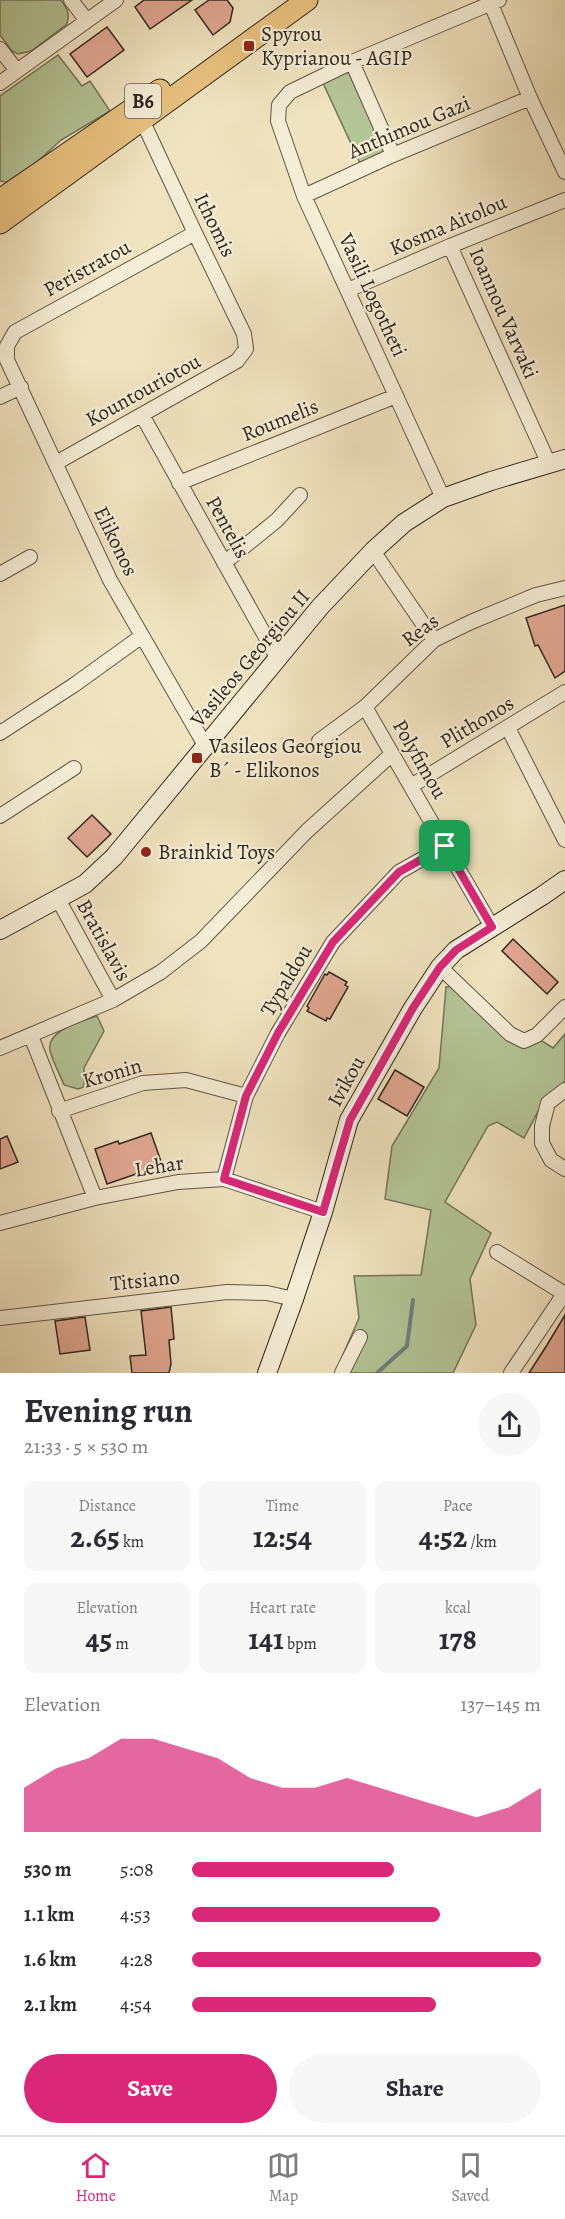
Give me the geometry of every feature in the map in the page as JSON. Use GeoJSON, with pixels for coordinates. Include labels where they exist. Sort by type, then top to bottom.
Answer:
{"type":"FeatureCollection","features":[{"type":"Feature","properties":{"kind":"main road","name":"B6"},"geometry":{"type":"LineString","coordinates":[[0,201],[200,62],[284,0]]}},
{"type":"Feature","properties":{"kind":"main road","name":"B6"},"geometry":{"type":"LineString","coordinates":[[0,223],[307,0]]}},
{"type":"Feature","properties":{"kind":"street"},"geometry":{"type":"LineString","coordinates":[[71,0],[87,21]]}},
{"type":"Feature","properties":{"kind":"street"},"geometry":{"type":"LineString","coordinates":[[0,83],[116,0]]}},
{"type":"Feature","properties":{"kind":"street"},"geometry":{"type":"LineString","coordinates":[[393,155],[352,62],[495,2],[530,98],[560,146],[565,172]]}},
{"type":"Feature","properties":{"kind":"street"},"geometry":{"type":"LineString","coordinates":[[0,49],[17,71]]}},
{"type":"Feature","properties":{"kind":"street","name":"Vasili Logotheti"},"geometry":{"type":"LineString","coordinates":[[352,62],[290,92],[279,105],[278,121],[304,196],[443,498]]}},
{"type":"Feature","properties":{"kind":"street","name":"Anthimou Gazi"},"geometry":{"type":"LineString","coordinates":[[304,196],[393,155],[530,98]]}},
{"type":"Feature","properties":{"kind":"street","name":"Ithomis"},"geometry":{"type":"LineString","coordinates":[[142,120],[244,334],[246,348]]}},
{"type":"Feature","properties":{"kind":"street","name":"Kosma Aitolou"},"geometry":{"type":"LineString","coordinates":[[348,290],[565,200]]}},
{"type":"Feature","properties":{"kind":"street","name":"Peristratou"},"geometry":{"type":"LineString","coordinates":[[7,346],[15,332],[195,233]]}},
{"type":"Feature","properties":{"kind":"street","name":"Ioannou Varvaki"},"geometry":{"type":"LineString","coordinates":[[450,246],[557,461]]}},
{"type":"Feature","properties":{"kind":"street","name":"Elikonos"},"geometry":{"type":"LineString","coordinates":[[7,346],[7,360],[110,580],[206,747]]}},
{"type":"Feature","properties":{"kind":"street","name":"Kountouriotou"},"geometry":{"type":"LineString","coordinates":[[56,463],[237,361],[246,348]]}},
{"type":"Feature","properties":{"kind":"street"},"geometry":{"type":"LineString","coordinates":[[0,397],[21,387]]}},
{"type":"Feature","properties":{"kind":"street","name":"Roumelis"},"geometry":{"type":"LineString","coordinates":[[179,483],[396,396]]}},
{"type":"Feature","properties":{"kind":"street","name":"Pentelis"},"geometry":{"type":"LineString","coordinates":[[142,415],[278,658]]}},
{"type":"Feature","properties":{"kind":"street","name":"Vasileos Georgiou II"},"geometry":{"type":"LineString","coordinates":[[0,930],[85,884],[114,856],[320,607],[373,551],[404,523],[443,498],[557,461]]}},
{"type":"Feature","properties":{"kind":"street"},"geometry":{"type":"LineString","coordinates":[[224,563],[277,520],[300,495]]}},
{"type":"Feature","properties":{"kind":"street"},"geometry":{"type":"LineString","coordinates":[[373,551],[434,640]]}},
{"type":"Feature","properties":{"kind":"street"},"geometry":{"type":"LineString","coordinates":[[0,574],[30,557]]}},
{"type":"Feature","properties":{"kind":"street","name":"Reas"},"geometry":{"type":"LineString","coordinates":[[319,741],[365,707],[434,640],[536,595],[565,588]]}},
{"type":"Feature","properties":{"kind":"street"},"geometry":{"type":"LineString","coordinates":[[0,733],[74,685],[142,636]]}},
{"type":"Feature","properties":{"kind":"street","name":"Plithonos"},"geometry":{"type":"LineString","coordinates":[[411,786],[565,693]]}},
{"type":"Feature","properties":{"kind":"street","name":"Polyfimou"},"geometry":{"type":"LineString","coordinates":[[365,707],[492,927]]}},
{"type":"Feature","properties":{"kind":"street"},"geometry":{"type":"LineString","coordinates":[[508,728],[565,840]]}},
{"type":"Feature","properties":{"kind":"street"},"geometry":{"type":"LineString","coordinates":[[0,1048],[113,1000],[161,972],[201,941],[307,831],[392,754]]}},
{"type":"Feature","properties":{"kind":"street"},"geometry":{"type":"LineString","coordinates":[[0,816],[74,768]]}},
{"type":"Feature","properties":{"kind":"street","name":"Typaldou"},"geometry":{"type":"LineString","coordinates":[[224,1179],[246,1096],[278,1033],[333,942],[399,872],[445,846]]}},
{"type":"Feature","properties":{"kind":"street","name":"Ivikou"},"geometry":{"type":"LineString","coordinates":[[267,1373],[323,1212],[350,1120],[413,1008],[440,967],[456,950],[565,880]]}},
{"type":"Feature","properties":{"kind":"street","name":"Bratislavis"},"geometry":{"type":"LineString","coordinates":[[58,899],[113,1000]]}},
{"type":"Feature","properties":{"kind":"street"},"geometry":{"type":"LineString","coordinates":[[440,967],[510,1034],[524,1041],[537,1035],[565,1007]]}},
{"type":"Feature","properties":{"kind":"street"},"geometry":{"type":"LineString","coordinates":[[31,1036],[95,1198]]}},
{"type":"Feature","properties":{"kind":"street","name":"Kronin"},"geometry":{"type":"LineString","coordinates":[[59,1111],[143,1083],[186,1080],[246,1096]]}},
{"type":"Feature","properties":{"kind":"street"},"geometry":{"type":"LineString","coordinates":[[565,1090],[548,1103],[542,1126],[542,1143],[552,1160],[565,1169]]}},
{"type":"Feature","properties":{"kind":"street","name":"Lehar"},"geometry":{"type":"LineString","coordinates":[[0,1223],[95,1198],[178,1182],[224,1179],[323,1212]]}},
{"type":"Feature","properties":{"kind":"street"},"geometry":{"type":"LineString","coordinates":[[497,1252],[565,1294],[511,1373]]}},
{"type":"Feature","properties":{"kind":"street","name":"Titsiano"},"geometry":{"type":"LineString","coordinates":[[0,1318],[227,1292],[267,1293],[294,1299]]}},
{"type":"Feature","properties":{"kind":"street"},"geometry":{"type":"LineString","coordinates":[[342,1373],[360,1337]]}},
{"type":"Feature","properties":{"kind":"green space"},"geometry":{"type":"Polygon","coordinates":[[[0,0],[61,0],[67,11],[67,24],[31,51],[18,54],[12,51],[0,35],[0,0]]]}},
{"type":"Feature","properties":{"kind":"green space"},"geometry":{"type":"Polygon","coordinates":[[[58,55],[82,86],[90,81],[110,111],[61,140],[11,183],[0,181],[0,96],[58,55]]]}},
{"type":"Feature","properties":{"kind":"green space"},"geometry":{"type":"Polygon","coordinates":[[[348,71],[385,151],[360,163],[323,83],[348,71]]]}},
{"type":"Feature","properties":{"kind":"green space"},"geometry":{"type":"Polygon","coordinates":[[[455,986],[508,1040],[539,1039],[553,1048],[565,1034],[565,1081],[542,1104],[524,1138],[497,1122],[488,1126],[445,1202],[491,1233],[470,1279],[476,1325],[453,1373],[335,1373],[359,1318],[354,1276],[421,1275],[431,1210],[385,1199],[392,1146],[439,1068],[446,987],[455,986]]]}},
{"type":"Feature","properties":{"kind":"green space"},"geometry":{"type":"Polygon","coordinates":[[[97,1016],[104,1031],[84,1068],[84,1087],[78,1089],[64,1085],[51,1054],[50,1043],[59,1032],[67,1027],[97,1016]]]}},
{"type":"Feature","properties":{"kind":"building"},"geometry":{"type":"Polygon","coordinates":[[[144,0],[192,0],[150,29],[135,7],[144,0]]]}},
{"type":"Feature","properties":{"kind":"building"},"geometry":{"type":"Polygon","coordinates":[[[209,0],[227,0],[233,8],[230,22],[213,35],[195,10],[209,0]]]}},
{"type":"Feature","properties":{"kind":"building"},"geometry":{"type":"Polygon","coordinates":[[[107,27],[124,50],[87,77],[70,54],[107,27]]]}},
{"type":"Feature","properties":{"kind":"building"},"geometry":{"type":"Polygon","coordinates":[[[565,605],[565,671],[555,678],[538,645],[535,646],[526,618],[565,605]]]}},
{"type":"Feature","properties":{"kind":"building"},"geometry":{"type":"Polygon","coordinates":[[[92,815],[111,834],[87,857],[68,838],[92,815]]]}},
{"type":"Feature","properties":{"kind":"building"},"geometry":{"type":"Polygon","coordinates":[[[513,939],[558,982],[547,994],[502,951],[513,939]]]}},
{"type":"Feature","properties":{"kind":"building"},"geometry":{"type":"Polygon","coordinates":[[[329,972],[347,982],[345,985],[348,987],[330,1019],[327,1018],[326,1021],[307,1011],[309,1008],[307,1006],[325,974],[329,972]]]}},
{"type":"Feature","properties":{"kind":"building"},"geometry":{"type":"Polygon","coordinates":[[[395,1070],[424,1087],[407,1116],[378,1099],[395,1070]]]}},
{"type":"Feature","properties":{"kind":"building"},"geometry":{"type":"Polygon","coordinates":[[[151,1133],[163,1167],[107,1184],[95,1149],[151,1133]]]}},
{"type":"Feature","properties":{"kind":"building"},"geometry":{"type":"Polygon","coordinates":[[[7,1136],[18,1162],[0,1169],[0,1139],[7,1136]]]}},
{"type":"Feature","properties":{"kind":"building"},"geometry":{"type":"Polygon","coordinates":[[[171,1307],[174,1339],[169,1340],[171,1364],[169,1373],[132,1373],[130,1356],[146,1355],[141,1311],[171,1307]]]}},
{"type":"Feature","properties":{"kind":"building"},"geometry":{"type":"Polygon","coordinates":[[[565,1315],[565,1373],[529,1373],[547,1345],[565,1315]]]}},
{"type":"Feature","properties":{"kind":"building"},"geometry":{"type":"Polygon","coordinates":[[[85,1317],[90,1350],[60,1354],[55,1321],[85,1317]]]}},
{"type":"Feature","properties":{"kind":"waterway"},"geometry":{"type":"LineString","coordinates":[[377,1373],[407,1346],[413,1300]]}},
{"type":"Feature","properties":{"kind":"place","name":"Spyrou Kyprianou - AGIP"},"geometry":{"type":"Point","coordinates":[249,46]}},
{"type":"Feature","properties":{"kind":"place","name":"Vasileos Georgiou B´ - Elikonos"},"geometry":{"type":"Point","coordinates":[197,758]}},
{"type":"Feature","properties":{"kind":"place","name":"Brainkid Toys"},"geometry":{"type":"Point","coordinates":[146,852]}},
{"type":"Feature","properties":{"kind":"route"},"geometry":{"type":"LineString","coordinates":[[445,846],[492,927],[456,950],[440,967],[413,1008],[350,1120],[323,1212],[224,1179],[246,1096],[278,1033],[333,942],[399,872],[445,846]]}}]}
